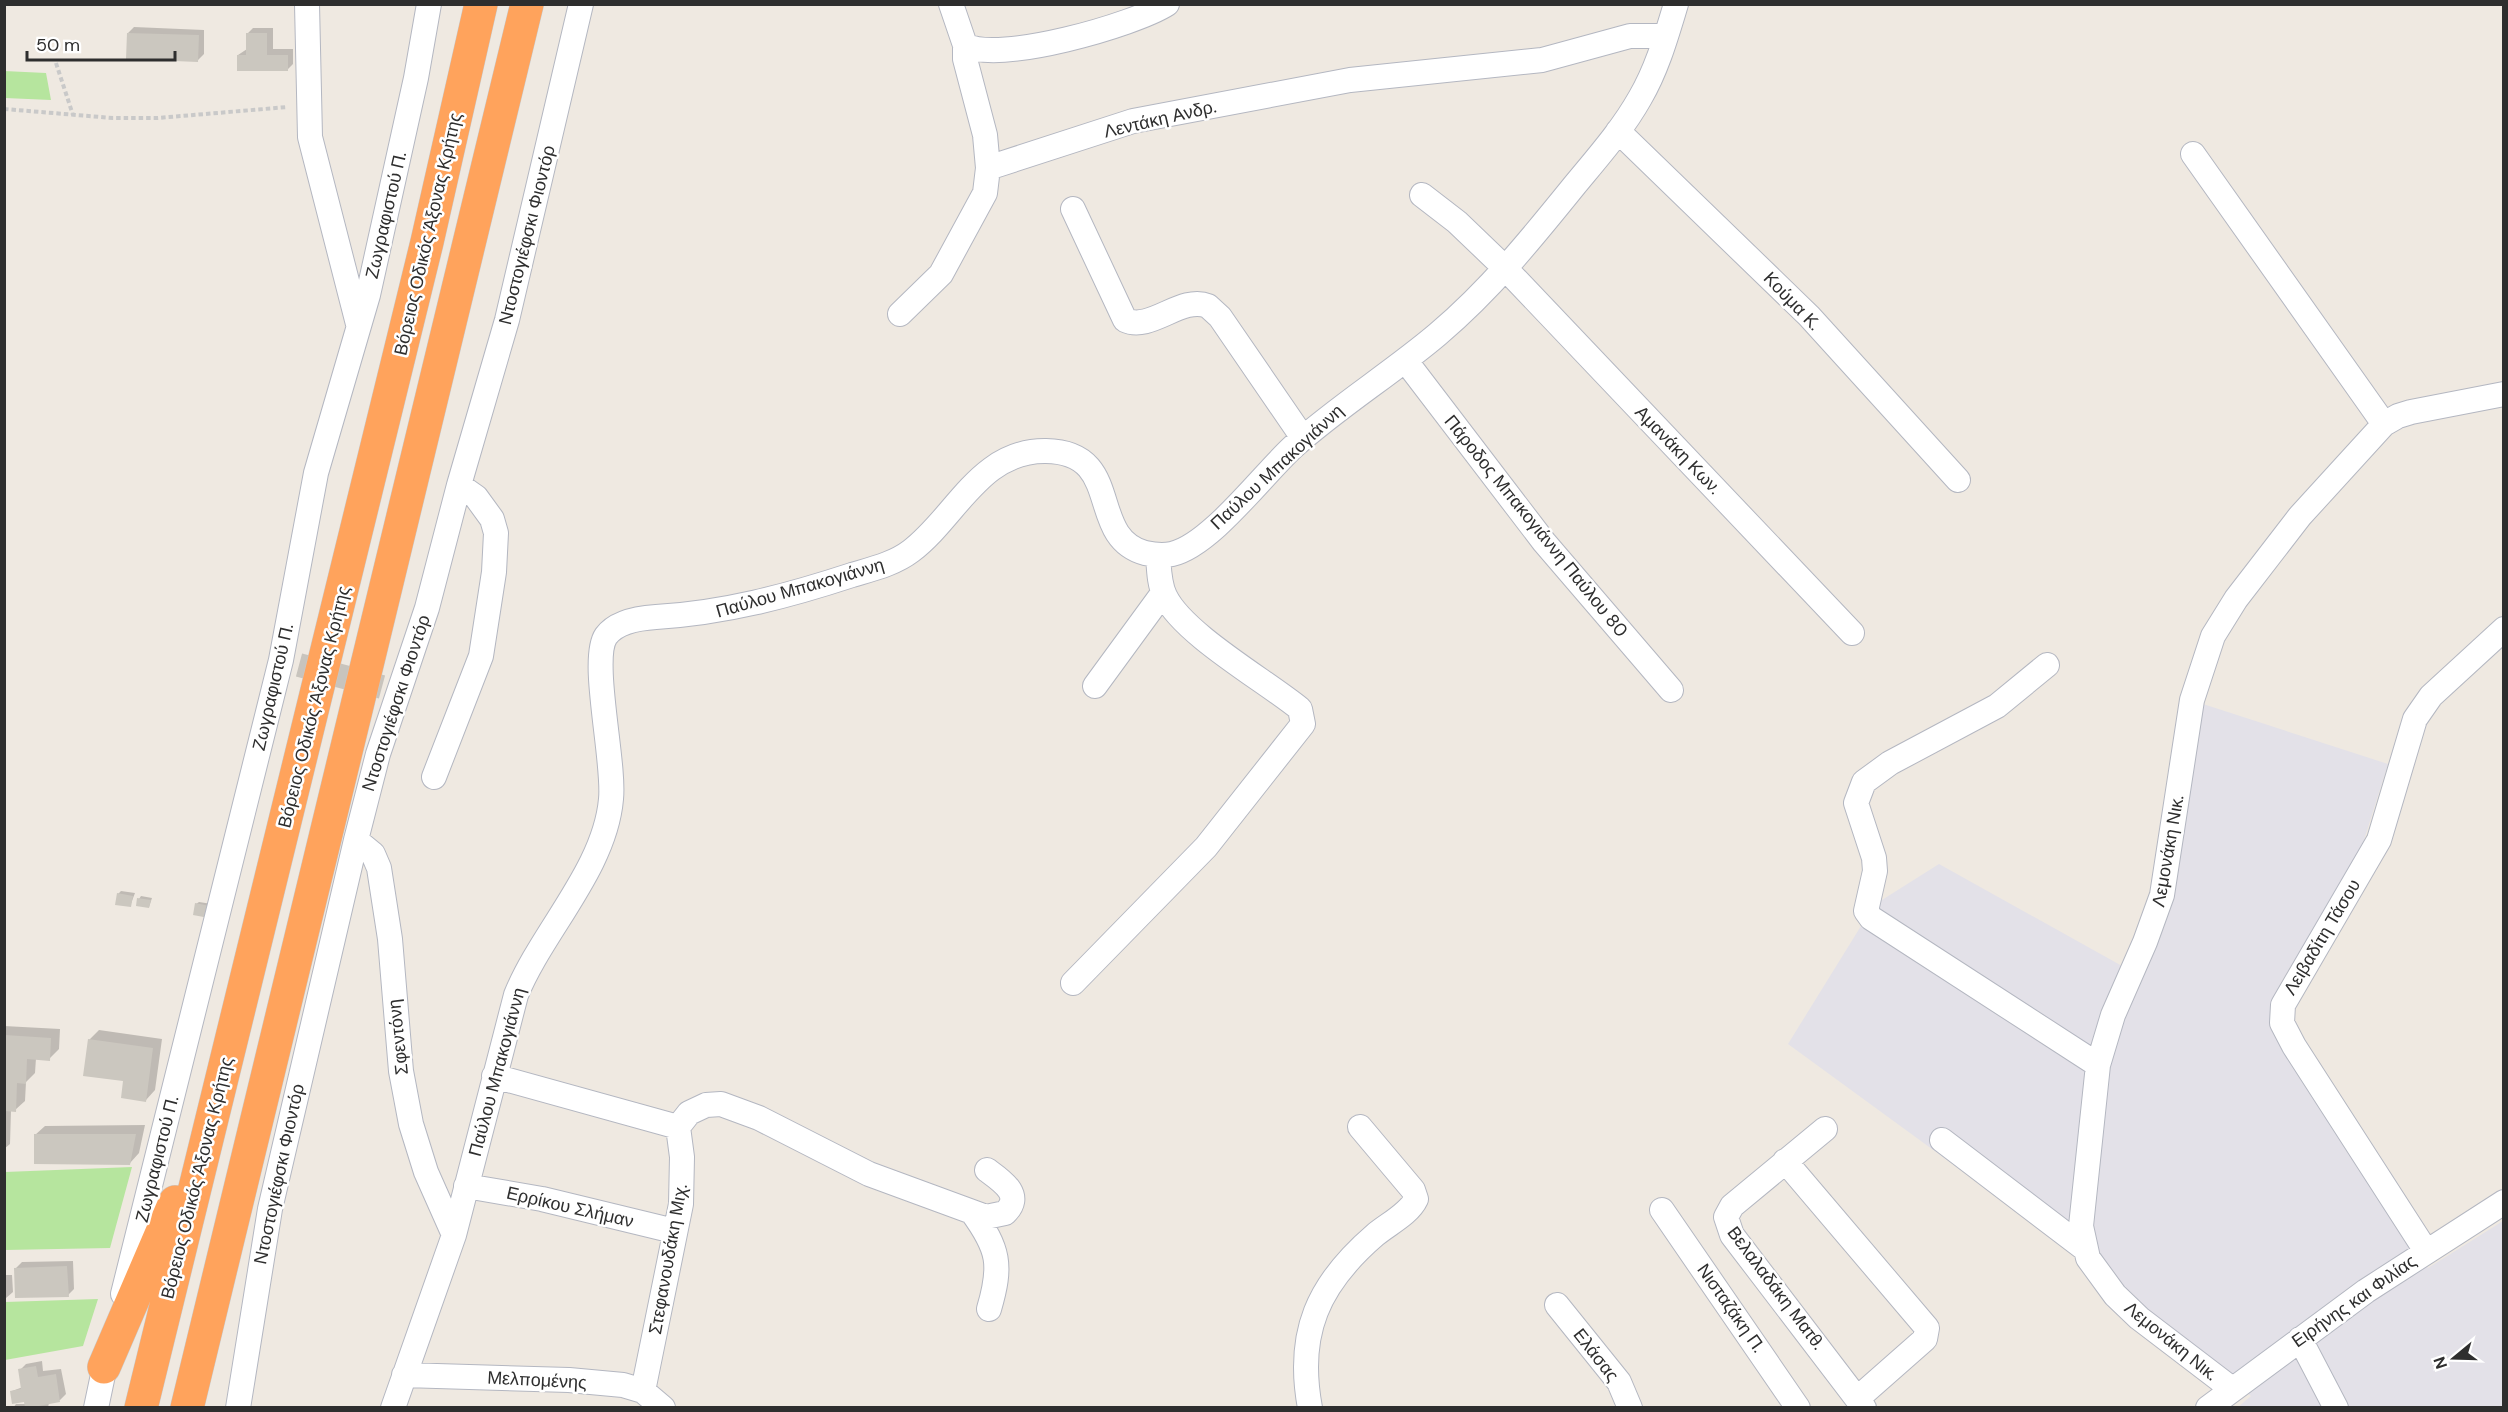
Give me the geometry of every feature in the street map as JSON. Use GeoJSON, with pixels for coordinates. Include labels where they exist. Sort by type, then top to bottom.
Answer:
{"type":"FeatureCollection","features":[{"type":"Feature","properties":{"kind":"highway","name":"Βόρειος Οδικός Άξονας Κρήτης"},"geometry":{"type":"LineString","coordinates":[[141,1407],[427,242],[481,4]]}},
{"type":"Feature","properties":{"kind":"highway"},"geometry":{"type":"LineString","coordinates":[[187,1407],[527,4]]}},
{"type":"Feature","properties":{"kind":"highway"},"geometry":{"type":"LineString","coordinates":[[104,1368],[177,1198],[199,1169]]}},
{"type":"Feature","properties":{"kind":"street"},"geometry":{"type":"LineString","coordinates":[[307,4],[307,105],[315,161],[359,326]]}},
{"type":"Feature","properties":{"kind":"street","name":"Ζωγραφιστού Π."},"geometry":{"type":"LineString","coordinates":[[96,1407],[104,1368],[290,663],[316,472],[359,326],[416,78],[429,4]]}},
{"type":"Feature","properties":{"kind":"street","name":"Ντοστογιέφσκι Φιοντόρ"},"geometry":{"type":"LineString","coordinates":[[238,1407],[270,1209],[378,754],[391,689],[427,608],[459,485],[507,320],[581,4]]}},
{"type":"Feature","properties":{"kind":"street"},"geometry":{"type":"LineString","coordinates":[[900,314],[928,289],[946,266],[986,193],[988,168],[985,135],[965,59],[965,45],[951,4]]}},
{"type":"Feature","properties":{"kind":"street"},"geometry":{"type":"LineString","coordinates":[[965,45],[988,50],[1055,41],[1122,25],[1167,4]]}},
{"type":"Feature","properties":{"kind":"street","name":"Παύλου Μπακογιάννη"},"geometry":{"type":"LineString","coordinates":[[393,1407],[454,1235],[494,1076],[522,981],[579,884],[597,847],[608,817],[612,766],[601,664],[604,641],[612,630],[626,622],[648,617],[696,615],[734,609],[836,580],[898,559],[920,543],[967,490],[984,475],[1008,459],[1031,452],[1066,453],[1086,462],[1095,473],[1120,538],[1133,549],[1158,555],[1175,554],[1198,541],[1303,438],[1461,314],[1505,268],[1618,131],[1642,96],[1676,4]]}},
{"type":"Feature","properties":{"kind":"street","name":"Λεντάκη Ανδρ."},"geometry":{"type":"LineString","coordinates":[[988,168],[1133,121],[1329,84],[1542,60],[1622,37],[1647,34],[1666,36]]}},
{"type":"Feature","properties":{"kind":"street","name":"Κούμα Κ."},"geometry":{"type":"LineString","coordinates":[[1618,131],[1809,316],[1958,480]]}},
{"type":"Feature","properties":{"kind":"street"},"geometry":{"type":"LineString","coordinates":[[2193,154],[2384,424]]}},
{"type":"Feature","properties":{"kind":"street","name":"Αμανάκη Κων."},"geometry":{"type":"LineString","coordinates":[[1422,195],[1457,222],[1505,268],[1852,633]]}},
{"type":"Feature","properties":{"kind":"street"},"geometry":{"type":"LineString","coordinates":[[1073,209],[1125,320],[1136,323],[1192,305],[1208,306],[1220,317],[1303,438]]}},
{"type":"Feature","properties":{"kind":"street","name":"Πάροδος Μπακογιάννη Παύλου 80"},"geometry":{"type":"LineString","coordinates":[[1405,360],[1544,542],[1671,690]]}},
{"type":"Feature","properties":{"kind":"street","name":"Λεμονάκη Νικ."},"geometry":{"type":"LineString","coordinates":[[2232,1389],[2127,1307],[2101,1278],[2085,1249],[2081,1211],[2098,1065],[2113,1015],[2145,942],[2162,895],[2192,700],[2213,636],[2236,599],[2300,516],[2384,424],[2411,412],[2504,394]]}},
{"type":"Feature","properties":{"kind":"street"},"geometry":{"type":"LineString","coordinates":[[434,777],[481,656],[494,572],[496,533],[492,519],[476,497],[459,485]]}},
{"type":"Feature","properties":{"kind":"street"},"geometry":{"type":"LineString","coordinates":[[1073,983],[1206,847],[1303,724],[1300,709],[1208,640],[1172,608],[1163,593],[1158,555]]}},
{"type":"Feature","properties":{"kind":"street"},"geometry":{"type":"LineString","coordinates":[[1095,686],[1163,593]]}},
{"type":"Feature","properties":{"kind":"street","name":"Λειβαδίτη Τάσου"},"geometry":{"type":"LineString","coordinates":[[2426,1251],[2289,1038],[2281,1018],[2281,1009],[2302,969],[2379,840],[2415,719],[2431,696],[2504,629]]}},
{"type":"Feature","properties":{"kind":"street"},"geometry":{"type":"LineString","coordinates":[[2047,664],[2010,698],[1988,712],[1890,763],[1864,782],[1856,802],[1872,851],[1875,871],[1866,911],[1871,918],[2098,1065]]}},
{"type":"Feature","properties":{"kind":"street","name":"Σφεντόνη"},"geometry":{"type":"LineString","coordinates":[[356,840],[373,854],[378,868],[390,939],[401,1071],[411,1124],[426,1172],[454,1235]]}},
{"type":"Feature","properties":{"kind":"street"},"geometry":{"type":"LineString","coordinates":[[494,1076],[678,1127],[689,1113],[706,1105],[721,1104],[759,1118],[869,1174],[986,1217],[996,1216],[1011,1206],[1013,1193],[987,1170]]}},
{"type":"Feature","properties":{"kind":"street","name":"Στεφανουδάκη Μιχ."},"geometry":{"type":"LineString","coordinates":[[643,1391],[681,1203],[682,1176],[678,1127]]}},
{"type":"Feature","properties":{"kind":"street"},"geometry":{"type":"LineString","coordinates":[[1310,1407],[1307,1338],[1318,1303],[1356,1253],[1416,1199],[1413,1190],[1360,1128]]}},
{"type":"Feature","properties":{"kind":"street","name":"Βελαλαδάκη Ματθ."},"geometry":{"type":"LineString","coordinates":[[1825,1129],[1729,1209],[1727,1225],[1861,1403]]}},
{"type":"Feature","properties":{"kind":"street"},"geometry":{"type":"LineString","coordinates":[[1942,1140],[2085,1249]]}},
{"type":"Feature","properties":{"kind":"street"},"geometry":{"type":"LineString","coordinates":[[1785,1161],[1927,1328],[1924,1339],[1861,1403]]}},
{"type":"Feature","properties":{"kind":"street","name":"Ερρίκου Σλήμαν"},"geometry":{"type":"LineString","coordinates":[[466,1186],[542,1199],[674,1232]]}},
{"type":"Feature","properties":{"kind":"street","name":"Ειρήνης και Φιλίας"},"geometry":{"type":"LineString","coordinates":[[2209,1407],[2300,1339],[2426,1251],[2504,1202]]}},
{"type":"Feature","properties":{"kind":"street","name":"Νισταζάκη Π."},"geometry":{"type":"LineString","coordinates":[[1662,1210],[1798,1407]]}},
{"type":"Feature","properties":{"kind":"street"},"geometry":{"type":"LineString","coordinates":[[972,1212],[995,1248],[998,1262],[998,1281],[989,1309]]}},
{"type":"Feature","properties":{"kind":"street","name":"Ελάσας"},"geometry":{"type":"LineString","coordinates":[[1557,1305],[1619,1382],[1630,1407]]}},
{"type":"Feature","properties":{"kind":"street"},"geometry":{"type":"LineString","coordinates":[[2300,1339],[2336,1407]]}},
{"type":"Feature","properties":{"kind":"street","name":"Μελπομένης"},"geometry":{"type":"LineString","coordinates":[[404,1375],[569,1380],[623,1385],[643,1391],[663,1407]]}},
{"type":"Feature","properties":{"kind":"path"},"geometry":{"type":"LineString","coordinates":[[56,63],[73,115]]}},
{"type":"Feature","properties":{"kind":"path"},"geometry":{"type":"LineString","coordinates":[[4,109],[73,115],[157,118],[307,105]]}},
{"type":"Feature","properties":{"kind":"shaded area"},"geometry":{"type":"Polygon","coordinates":[[[2203,704],[2388,764],[2358,859],[2281,982],[2275,1010],[2291,1061],[2428,1268],[2503,1221],[2503,1407],[2238,1407],[2251,1396],[2069,1249],[1788,1044],[1874,905],[1939,864],[2140,976],[2203,704]]]}},
{"type":"Feature","properties":{"kind":"green space"},"geometry":{"type":"Polygon","coordinates":[[[4,71],[46,73],[51,100],[5,98],[4,71]]]}},
{"type":"Feature","properties":{"kind":"green space"},"geometry":{"type":"Polygon","coordinates":[[[132,1167],[110,1248],[5,1250],[5,1172],[132,1167]]]}},
{"type":"Feature","properties":{"kind":"green space"},"geometry":{"type":"Polygon","coordinates":[[[98,1299],[83,1346],[5,1360],[5,1302],[98,1299]]]}},
{"type":"Feature","properties":{"kind":"building"},"geometry":{"type":"Polygon","coordinates":[[[127,33],[199,35],[198,62],[126,59],[127,33]]]}},
{"type":"Feature","properties":{"kind":"building"},"geometry":{"type":"Polygon","coordinates":[[[246,33],[267,33],[267,55],[288,55],[288,71],[237,71],[237,55],[246,55],[246,33]]]}},
{"type":"Feature","properties":{"kind":"building"},"geometry":{"type":"Polygon","coordinates":[[[117,893],[133,896],[131,907],[115,905],[117,893]]]}},
{"type":"Feature","properties":{"kind":"building"},"geometry":{"type":"Polygon","coordinates":[[[137,898],[151,900],[149,908],[136,906],[137,898]]]}},
{"type":"Feature","properties":{"kind":"building"},"geometry":{"type":"Polygon","coordinates":[[[195,903],[210,906],[209,918],[193,915],[195,903]]]}},
{"type":"Feature","properties":{"kind":"building"},"geometry":{"type":"Polygon","coordinates":[[[5,1035],[51,1038],[50,1061],[27,1059],[26,1084],[17,1083],[16,1112],[5,1111],[5,1035]]]}},
{"type":"Feature","properties":{"kind":"building"},"geometry":{"type":"Polygon","coordinates":[[[88,1039],[153,1048],[146,1102],[121,1098],[123,1081],[83,1076],[88,1039]]]}},
{"type":"Feature","properties":{"kind":"building"},"geometry":{"type":"Polygon","coordinates":[[[34,1134],[136,1134],[130,1165],[34,1164],[34,1134]]]}},
{"type":"Feature","properties":{"kind":"building"},"geometry":{"type":"Polygon","coordinates":[[[67,1266],[69,1297],[15,1298],[14,1268],[67,1266]]]}},
{"type":"Feature","properties":{"kind":"building"},"geometry":{"type":"Polygon","coordinates":[[[36,1366],[38,1377],[56,1374],[60,1402],[28,1408],[25,1408],[24,1402],[12,1404],[10,1391],[21,1389],[18,1369],[36,1366]]]}},
{"type":"Feature","properties":{"kind":"tunnel"},"geometry":{"type":"LineString","coordinates":[[299,665],[382,687]]}}]}
